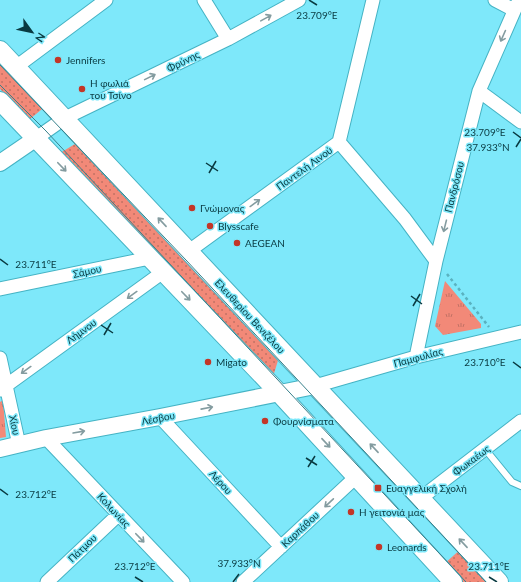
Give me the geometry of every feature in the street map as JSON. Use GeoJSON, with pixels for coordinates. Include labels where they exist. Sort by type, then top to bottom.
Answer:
{"type":"FeatureCollection","features":[{"type":"Feature","properties":{"kind":"main road","name":"Ελευθερίου Βενιζέλου"},"geometry":{"type":"LineString","coordinates":[[0,50],[499,582]]}},
{"type":"Feature","properties":{"kind":"main road"},"geometry":{"type":"LineString","coordinates":[[0,101],[357,476],[445,579]]}},
{"type":"Feature","properties":{"kind":"street"},"geometry":{"type":"LineString","coordinates":[[16,67],[106,0]]}},
{"type":"Feature","properties":{"kind":"street"},"geometry":{"type":"LineString","coordinates":[[204,0],[228,40]]}},
{"type":"Feature","properties":{"kind":"street","name":"Φρύνης"},"geometry":{"type":"LineString","coordinates":[[35,139],[65,118],[228,40],[299,0]]}},
{"type":"Feature","properties":{"kind":"street","name":"Παντελή Λινού"},"geometry":{"type":"LineString","coordinates":[[189,251],[339,142],[373,0]]}},
{"type":"Feature","properties":{"kind":"street"},"geometry":{"type":"LineString","coordinates":[[494,0],[516,5]]}},
{"type":"Feature","properties":{"kind":"street","name":"Πανδρόσου"},"geometry":{"type":"LineString","coordinates":[[416,357],[436,261],[479,91],[516,5]]}},
{"type":"Feature","properties":{"kind":"street"},"geometry":{"type":"LineString","coordinates":[[479,91],[521,122]]}},
{"type":"Feature","properties":{"kind":"street"},"geometry":{"type":"LineString","coordinates":[[0,163],[35,139]]}},
{"type":"Feature","properties":{"kind":"street"},"geometry":{"type":"LineString","coordinates":[[339,142],[404,219],[436,261]]}},
{"type":"Feature","properties":{"kind":"street","name":"Σάμου"},"geometry":{"type":"LineString","coordinates":[[0,288],[150,258]]}},
{"type":"Feature","properties":{"kind":"street","name":"Λήμνου"},"geometry":{"type":"LineString","coordinates":[[3,387],[163,272]]}},
{"type":"Feature","properties":{"kind":"street","name":"Παμφυλίας"},"geometry":{"type":"LineString","coordinates":[[315,386],[416,357],[497,336],[521,332]]}},
{"type":"Feature","properties":{"kind":"street","name":"Χίου"},"geometry":{"type":"LineString","coordinates":[[0,358],[3,387],[19,445]]}},
{"type":"Feature","properties":{"kind":"street","name":"Λέσβου"},"geometry":{"type":"LineString","coordinates":[[0,449],[46,438],[280,394],[315,386]]}},
{"type":"Feature","properties":{"kind":"street","name":"Λέρου"},"geometry":{"type":"LineString","coordinates":[[160,417],[281,547]]}},
{"type":"Feature","properties":{"kind":"street","name":"Φωκαέως"},"geometry":{"type":"LineString","coordinates":[[420,498],[520,423]]}},
{"type":"Feature","properties":{"kind":"street","name":"Κολωνίας"},"geometry":{"type":"LineString","coordinates":[[46,438],[182,582]]}},
{"type":"Feature","properties":{"kind":"street","name":"Καρπάθου"},"geometry":{"type":"LineString","coordinates":[[243,582],[357,476]]}},
{"type":"Feature","properties":{"kind":"street","name":"Πάτμου"},"geometry":{"type":"LineString","coordinates":[[47,582],[118,514]]}},
{"type":"Feature","properties":{"kind":"lane"},"geometry":{"type":"LineString","coordinates":[[485,449],[512,482],[521,486]]}},
{"type":"Feature","properties":{"kind":"path"},"geometry":{"type":"LineString","coordinates":[[436,261],[497,336]]}},
{"type":"Feature","properties":{"kind":"green space"},"geometry":{"type":"Polygon","coordinates":[[[0,56],[47,105],[30,119],[0,89],[0,56]]]}},
{"type":"Feature","properties":{"kind":"green space"},"geometry":{"type":"Polygon","coordinates":[[[80,141],[280,354],[272,380],[60,153],[80,141]]]}},
{"type":"Feature","properties":{"kind":"green space"},"geometry":{"type":"Polygon","coordinates":[[[445,281],[481,324],[481,328],[443,335],[435,326],[445,281]]]}},
{"type":"Feature","properties":{"kind":"green space"},"geometry":{"type":"Polygon","coordinates":[[[3,400],[6,437],[0,438],[0,402],[3,400]]]}},
{"type":"Feature","properties":{"kind":"green space"},"geometry":{"type":"Polygon","coordinates":[[[462,548],[494,582],[461,582],[444,564],[462,548]]]}},
{"type":"Feature","properties":{"kind":"tram line"},"geometry":{"type":"LineString","coordinates":[[0,65],[186,260],[486,582]]}},
{"type":"Feature","properties":{"kind":"tram line"},"geometry":{"type":"LineString","coordinates":[[0,85],[46,131],[466,582]]}},
{"type":"Feature","properties":{"kind":"place","name":"Jennifers"},"geometry":{"type":"Point","coordinates":[58,60]}},
{"type":"Feature","properties":{"kind":"place","name":"Η φωλιά του Τσίνο"},"geometry":{"type":"Point","coordinates":[82,89]}},
{"type":"Feature","properties":{"kind":"place","name":"Γνώμονας"},"geometry":{"type":"Point","coordinates":[192,208]}},
{"type":"Feature","properties":{"kind":"place","name":"Blysscafe"},"geometry":{"type":"Point","coordinates":[210,226]}},
{"type":"Feature","properties":{"kind":"place","name":"AEGEAN"},"geometry":{"type":"Point","coordinates":[237,243]}},
{"type":"Feature","properties":{"kind":"place","name":"Migato"},"geometry":{"type":"Point","coordinates":[208,362]}},
{"type":"Feature","properties":{"kind":"place","name":"Φουρνίσματα"},"geometry":{"type":"Point","coordinates":[265,421]}},
{"type":"Feature","properties":{"kind":"place","name":"Ευαγγελική Σχολή"},"geometry":{"type":"Point","coordinates":[378,488]}},
{"type":"Feature","properties":{"kind":"place","name":"Η γειτονιά μας"},"geometry":{"type":"Point","coordinates":[351,512]}},
{"type":"Feature","properties":{"kind":"place","name":"Leonards"},"geometry":{"type":"Point","coordinates":[379,547]}}]}
